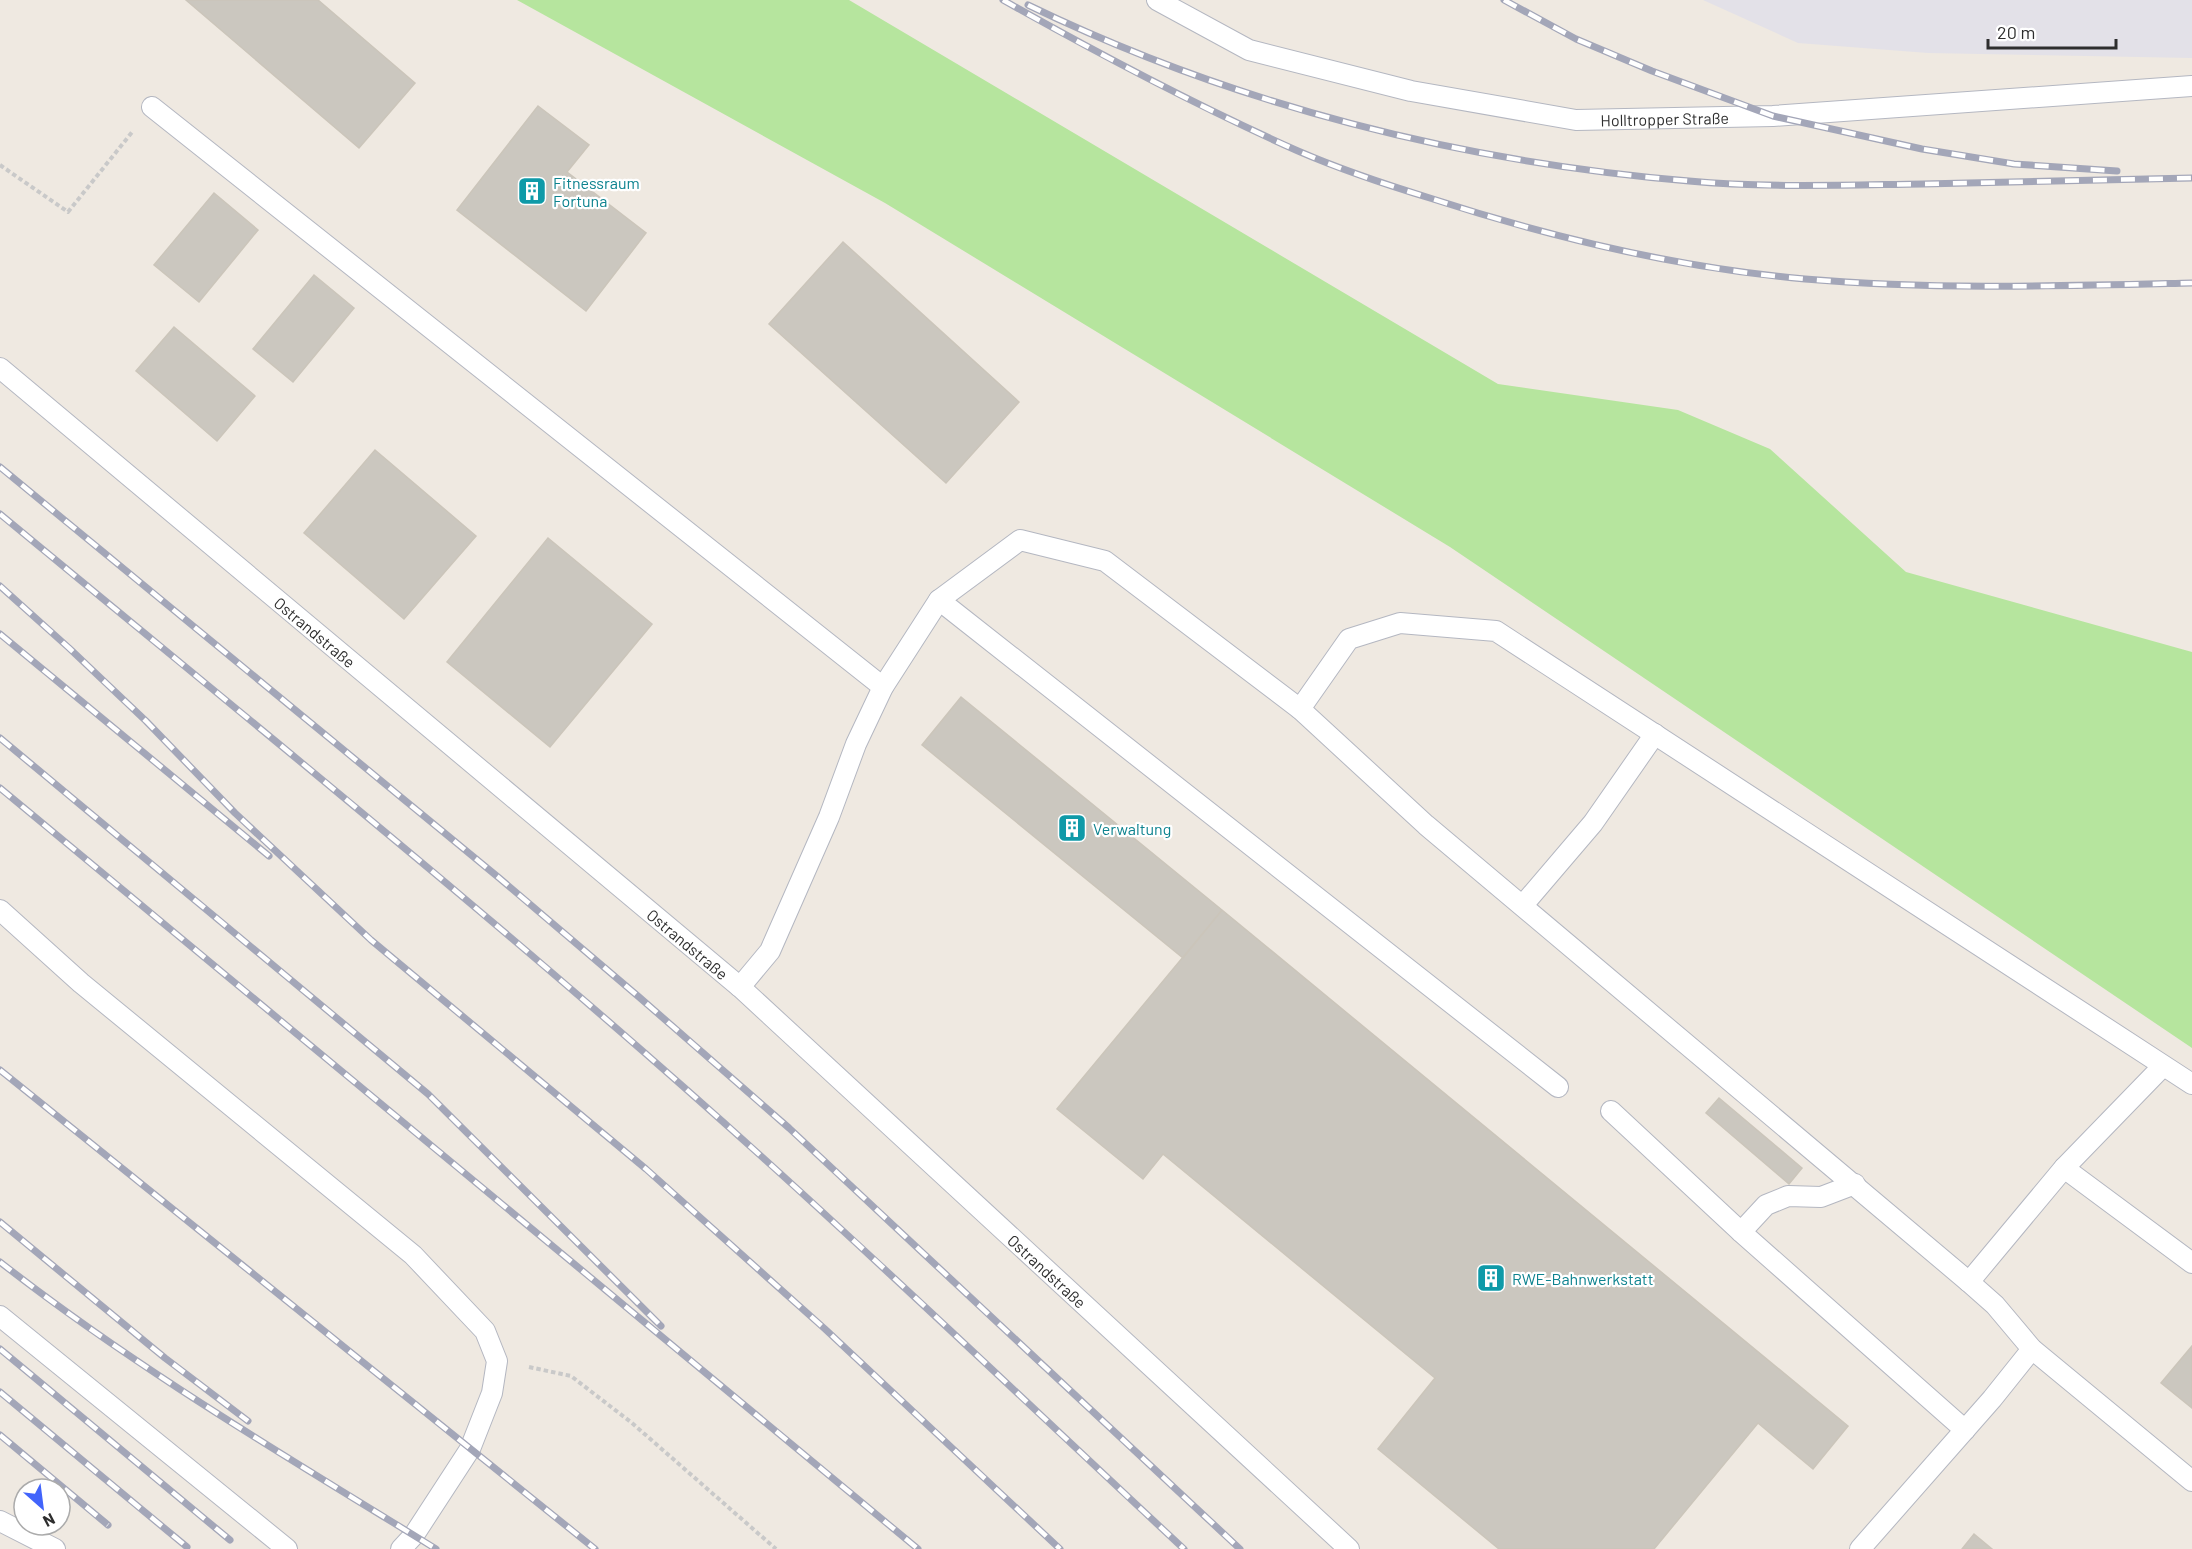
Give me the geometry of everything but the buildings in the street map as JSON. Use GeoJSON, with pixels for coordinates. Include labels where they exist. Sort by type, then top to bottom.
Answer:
{"type":"FeatureCollection","features":[{"type":"Feature","properties":{"kind":"lane","name":"Holltropper Straße"},"geometry":{"type":"LineString","coordinates":[[1157,0],[1249,50],[1411,91],[1576,120],[1773,117],[2192,87]]}},
{"type":"Feature","properties":{"kind":"lane"},"geometry":{"type":"LineString","coordinates":[[152,107],[883,687]]}},
{"type":"Feature","properties":{"kind":"lane","name":"Ostrandstraße"},"geometry":{"type":"LineString","coordinates":[[0,368],[740,987],[1349,1549]]}},
{"type":"Feature","properties":{"kind":"lane"},"geometry":{"type":"LineString","coordinates":[[740,987],[770,951],[829,816],[856,744],[883,687],[939,600],[1020,540],[1106,561],[1300,709],[1426,825],[1855,1184],[1995,1305],[2032,1349],[2192,1481]]}},
{"type":"Feature","properties":{"kind":"lane"},"geometry":{"type":"LineString","coordinates":[[939,600],[1558,1087]]}},
{"type":"Feature","properties":{"kind":"lane"},"geometry":{"type":"LineString","coordinates":[[1300,709],[1349,639],[1400,623],[1496,631],[2192,1084]]}},
{"type":"Feature","properties":{"kind":"lane"},"geometry":{"type":"LineString","coordinates":[[1523,905],[1593,823],[1655,734]]}},
{"type":"Feature","properties":{"kind":"lane"},"geometry":{"type":"LineString","coordinates":[[0,910],[81,984],[413,1256],[485,1331],[497,1361],[492,1393],[470,1449],[414,1535],[401,1549]]}},
{"type":"Feature","properties":{"kind":"lane"},"geometry":{"type":"LineString","coordinates":[[1969,1282],[2064,1168],[2163,1066]]}},
{"type":"Feature","properties":{"kind":"lane"},"geometry":{"type":"LineString","coordinates":[[1611,1111],[1741,1232],[1965,1430]]}},
{"type":"Feature","properties":{"kind":"lane"},"geometry":{"type":"LineString","coordinates":[[2064,1168],[2192,1263]]}},
{"type":"Feature","properties":{"kind":"lane"},"geometry":{"type":"LineString","coordinates":[[1741,1232],[1766,1205],[1788,1196],[1821,1197],[1855,1184]]}},
{"type":"Feature","properties":{"kind":"lane"},"geometry":{"type":"LineString","coordinates":[[0,1316],[286,1549]]}},
{"type":"Feature","properties":{"kind":"lane"},"geometry":{"type":"LineString","coordinates":[[1860,1549],[1965,1430],[2032,1349]]}},
{"type":"Feature","properties":{"kind":"lane"},"geometry":{"type":"LineString","coordinates":[[0,1521],[55,1549]]}},
{"type":"Feature","properties":{"kind":"path"},"geometry":{"type":"LineString","coordinates":[[0,165],[68,212],[152,107]]}},
{"type":"Feature","properties":{"kind":"path"},"geometry":{"type":"LineString","coordinates":[[497,1361],[571,1376],[632,1423],[776,1549]]}},
{"type":"Feature","properties":{"kind":"shaded area"},"geometry":{"type":"Polygon","coordinates":[[[1703,0],[2192,0],[2192,58],[1928,53],[1798,43],[1703,0]]]}},
{"type":"Feature","properties":{"kind":"green space"},"geometry":{"type":"Polygon","coordinates":[[[517,0],[849,0],[1498,384],[1678,410],[1770,449],[1906,572],[2192,652],[2192,1048],[1450,547],[885,203],[517,0]]]}},
{"type":"Feature","properties":{"kind":"railway"},"geometry":{"type":"LineString","coordinates":[[1003,0],[1149,79],[1298,151],[1399,188],[1570,239],[1664,259],[1805,279],[1950,286],[2192,283]]}},
{"type":"Feature","properties":{"kind":"railway"},"geometry":{"type":"LineString","coordinates":[[1504,0],[1576,39],[1652,71],[1773,116],[1922,149],[2014,164],[2117,171]]}},
{"type":"Feature","properties":{"kind":"railway"},"geometry":{"type":"LineString","coordinates":[[1028,5],[1106,40],[1187,72],[1268,100],[1434,143],[1519,160],[1604,172],[1748,185],[1806,186],[2192,178]]}},
{"type":"Feature","properties":{"kind":"railway"},"geometry":{"type":"LineString","coordinates":[[0,467],[498,877],[639,997],[789,1128],[1240,1549]]}},
{"type":"Feature","properties":{"kind":"railway"},"geometry":{"type":"LineString","coordinates":[[0,514],[480,911],[668,1073],[868,1253],[1184,1549]]}},
{"type":"Feature","properties":{"kind":"railway"},"geometry":{"type":"LineString","coordinates":[[0,586],[146,721],[235,813],[371,940],[646,1169],[825,1329],[1060,1549]]}},
{"type":"Feature","properties":{"kind":"railway"},"geometry":{"type":"LineString","coordinates":[[0,634],[269,856]]}},
{"type":"Feature","properties":{"kind":"railway"},"geometry":{"type":"LineString","coordinates":[[0,738],[428,1094],[661,1326]]}},
{"type":"Feature","properties":{"kind":"railway"},"geometry":{"type":"LineString","coordinates":[[0,788],[918,1549]]}},
{"type":"Feature","properties":{"kind":"railway"},"geometry":{"type":"LineString","coordinates":[[0,1070],[595,1549]]}},
{"type":"Feature","properties":{"kind":"railway"},"geometry":{"type":"LineString","coordinates":[[0,1222],[165,1358],[248,1421]]}},
{"type":"Feature","properties":{"kind":"railway"},"geometry":{"type":"LineString","coordinates":[[0,1262],[159,1376],[436,1549]]}},
{"type":"Feature","properties":{"kind":"railway"},"geometry":{"type":"LineString","coordinates":[[0,1349],[230,1540]]}},
{"type":"Feature","properties":{"kind":"railway"},"geometry":{"type":"LineString","coordinates":[[0,1392],[187,1547]]}},
{"type":"Feature","properties":{"kind":"railway"},"geometry":{"type":"LineString","coordinates":[[0,1435],[108,1525]]}},
{"type":"Feature","properties":{"kind":"place","name":"Fitnessraum Fortuna"},"geometry":{"type":"Point","coordinates":[532,191]}},
{"type":"Feature","properties":{"kind":"place","name":"Verwaltung"},"geometry":{"type":"Point","coordinates":[1072,828]}},
{"type":"Feature","properties":{"kind":"place","name":"RWE-Bahnwerkstatt"},"geometry":{"type":"Point","coordinates":[1491,1278]}}]}
